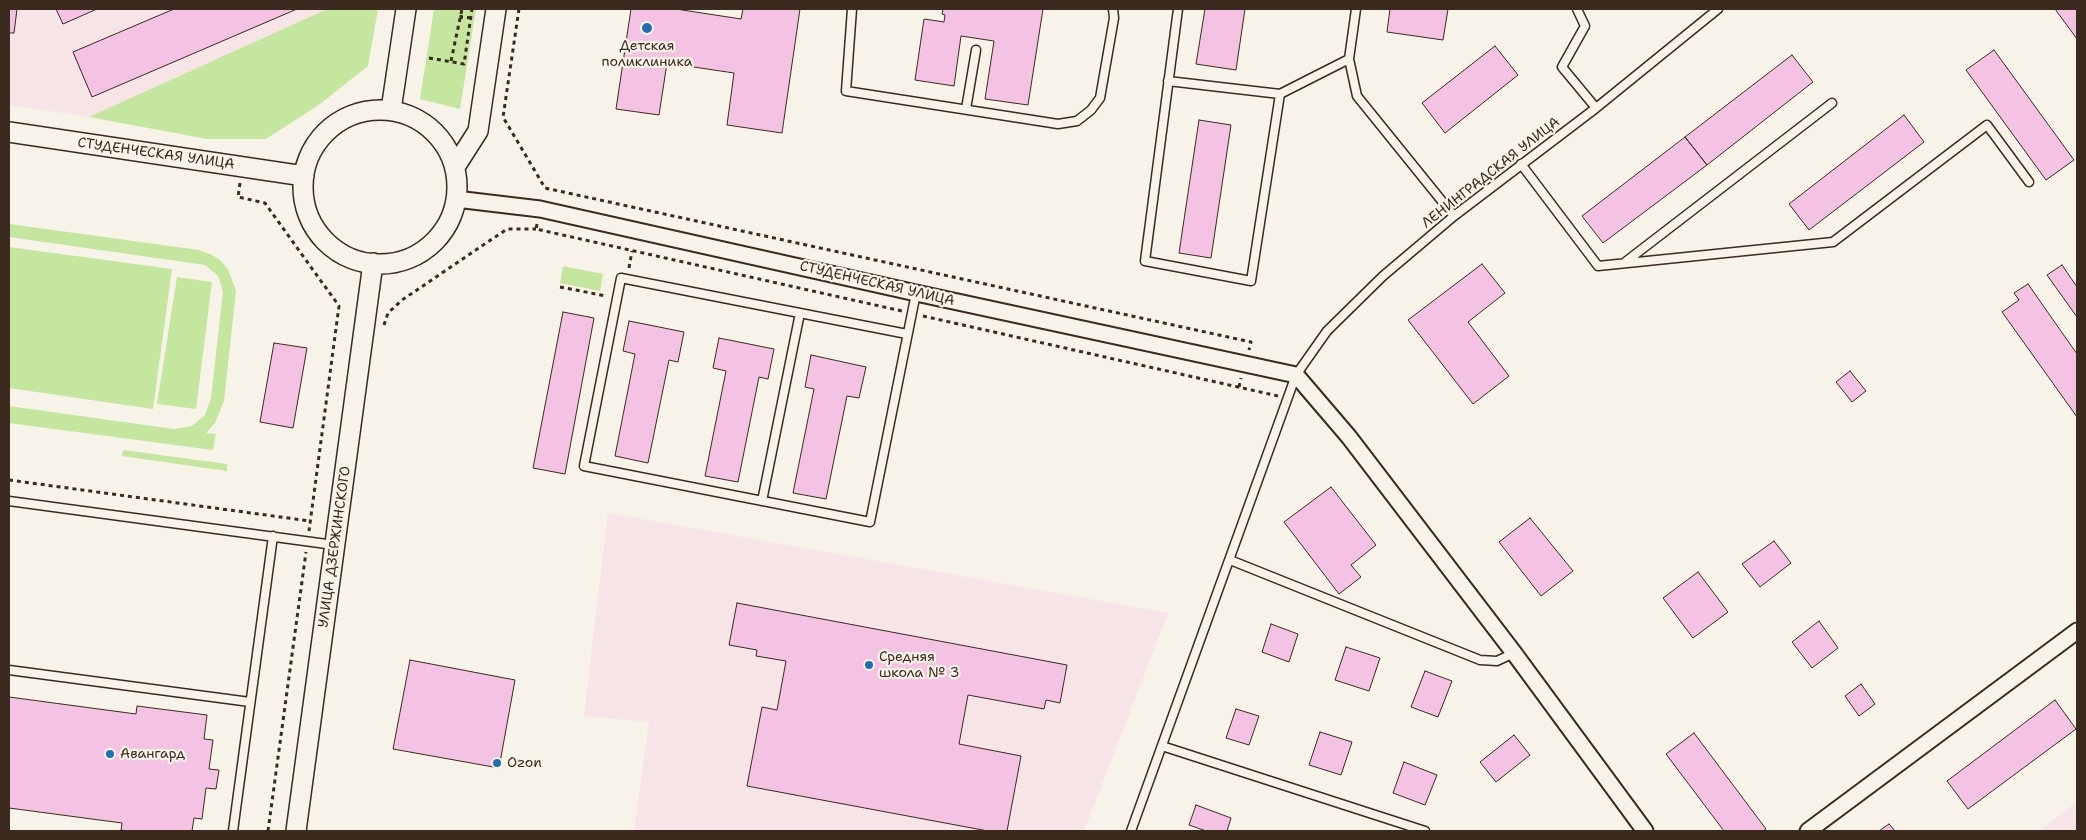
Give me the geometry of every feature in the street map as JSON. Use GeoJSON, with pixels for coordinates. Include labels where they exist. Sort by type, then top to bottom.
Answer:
{"type":"FeatureCollection","features":[{"type":"Feature","properties":{"kind":"street"},"geometry":{"type":"LineString","coordinates":[[391,110],[406,9]]}},
{"type":"Feature","properties":{"kind":"street"},"geometry":{"type":"LineString","coordinates":[[455,167],[478,131],[496,9]]}},
{"type":"Feature","properties":{"kind":"street"},"geometry":{"type":"LineString","coordinates":[[391,110],[406,114],[428,126],[445,144],[455,167],[458,189],[454,211],[447,227],[436,241],[422,252],[389,264],[366,263],[344,255],[325,241],[312,223],[304,201],[304,176],[308,159],[320,138],[337,122],[359,112],[391,110]]}},
{"type":"Feature","properties":{"kind":"street","name":"СТУДЕНЧЕСКАЯ УЛИЦА"},"geometry":{"type":"LineString","coordinates":[[9,132],[304,176]]}},
{"type":"Feature","properties":{"kind":"street","name":"СТУДЕНЧЕСКАЯ УЛИЦА"},"geometry":{"type":"LineString","coordinates":[[456,198],[540,208],[916,293],[1296,375]]}},
{"type":"Feature","properties":{"kind":"street","name":"УЛИЦА ДЗЕРЖИНСКОГО"},"geometry":{"type":"LineString","coordinates":[[296,831],[373,263]]}},
{"type":"Feature","properties":{"kind":"street"},"geometry":{"type":"LineString","coordinates":[[1296,375],[1349,437],[1514,653],[1645,831]]}},
{"type":"Feature","properties":{"kind":"street"},"geometry":{"type":"LineString","coordinates":[[1808,831],[2077,631]]}},
{"type":"Feature","properties":{"kind":"lane"},"geometry":{"type":"LineString","coordinates":[[852,9],[846,91],[1058,124],[1077,121],[1091,110],[1100,98],[1114,18],[1113,9]]}},
{"type":"Feature","properties":{"kind":"lane"},"geometry":{"type":"LineString","coordinates":[[1178,9],[1145,262],[1251,281],[1280,94]]}},
{"type":"Feature","properties":{"kind":"lane"},"geometry":{"type":"LineString","coordinates":[[1356,9],[1349,59],[1357,96],[1454,216]]}},
{"type":"Feature","properties":{"kind":"lane"},"geometry":{"type":"LineString","coordinates":[[1577,9],[1585,26],[1562,67],[1596,108]]}},
{"type":"Feature","properties":{"kind":"lane","name":"ЛЕНИНГРАДСКАЯ УЛИЦА"},"geometry":{"type":"LineString","coordinates":[[1131,831],[1296,375],[1327,331],[1383,276],[1454,216],[1596,108],[1718,9]]}},
{"type":"Feature","properties":{"kind":"lane"},"geometry":{"type":"LineString","coordinates":[[966,109],[976,50]]}},
{"type":"Feature","properties":{"kind":"lane"},"geometry":{"type":"LineString","coordinates":[[1168,81],[1280,94],[1349,59]]}},
{"type":"Feature","properties":{"kind":"lane"},"geometry":{"type":"LineString","coordinates":[[1624,263],[1832,103]]}},
{"type":"Feature","properties":{"kind":"lane"},"geometry":{"type":"LineString","coordinates":[[1521,164],[1598,266],[1833,242],[1987,125],[2030,182]]}},
{"type":"Feature","properties":{"kind":"lane"},"geometry":{"type":"LineString","coordinates":[[907,334],[621,278],[584,466],[870,522],[916,293]]}},
{"type":"Feature","properties":{"kind":"lane"},"geometry":{"type":"LineString","coordinates":[[762,501],[800,313]]}},
{"type":"Feature","properties":{"kind":"lane"},"geometry":{"type":"LineString","coordinates":[[9,501],[335,545]]}},
{"type":"Feature","properties":{"kind":"lane"},"geometry":{"type":"LineString","coordinates":[[234,831],[273,536]]}},
{"type":"Feature","properties":{"kind":"lane"},"geometry":{"type":"LineString","coordinates":[[1230,560],[1480,660],[1497,661],[1514,653]]}},
{"type":"Feature","properties":{"kind":"lane"},"geometry":{"type":"LineString","coordinates":[[9,670],[250,702]]}},
{"type":"Feature","properties":{"kind":"lane"},"geometry":{"type":"LineString","coordinates":[[1162,746],[1425,831]]}},
{"type":"Feature","properties":{"kind":"path"},"geometry":{"type":"LineString","coordinates":[[462,9],[461,16],[471,18]]}},
{"type":"Feature","properties":{"kind":"path"},"geometry":{"type":"LineString","coordinates":[[451,61],[462,9]]}},
{"type":"Feature","properties":{"kind":"path"},"geometry":{"type":"LineString","coordinates":[[429,58],[464,64],[472,9]]}},
{"type":"Feature","properties":{"kind":"path"},"geometry":{"type":"LineString","coordinates":[[518,9],[503,117],[545,188],[536,229]]}},
{"type":"Feature","properties":{"kind":"path"},"geometry":{"type":"LineString","coordinates":[[241,166],[238,197],[266,203],[339,306],[268,831]]}},
{"type":"Feature","properties":{"kind":"path"},"geometry":{"type":"LineString","coordinates":[[545,188],[1251,342],[1239,387]]}},
{"type":"Feature","properties":{"kind":"path"},"geometry":{"type":"LineString","coordinates":[[382,328],[388,313],[402,300],[507,229],[536,229],[1288,398]]}},
{"type":"Feature","properties":{"kind":"path"},"geometry":{"type":"LineString","coordinates":[[626,279],[632,251]]}},
{"type":"Feature","properties":{"kind":"path"},"geometry":{"type":"LineString","coordinates":[[560,287],[617,298]]}},
{"type":"Feature","properties":{"kind":"path"},"geometry":{"type":"LineString","coordinates":[[9,480],[310,521]]}},
{"type":"Feature","properties":{"kind":"shaded area"},"geometry":{"type":"Polygon","coordinates":[[[9,9],[327,9],[89,117],[9,105],[9,9]]]}},
{"type":"Feature","properties":{"kind":"shaded area","name":"Средняя школа № 3"},"geometry":{"type":"Polygon","coordinates":[[[608,513],[1168,613],[1084,831],[634,831],[649,722],[584,716],[608,513]]]}},
{"type":"Feature","properties":{"kind":"shaded area"},"geometry":{"type":"Polygon","coordinates":[[[2077,802],[2077,831],[2039,831],[2077,802]]]}},
{"type":"Feature","properties":{"kind":"green space"},"geometry":{"type":"Polygon","coordinates":[[[327,9],[378,9],[368,66],[320,104],[266,139],[207,139],[89,117],[327,9]]]}},
{"type":"Feature","properties":{"kind":"green space"},"geometry":{"type":"Polygon","coordinates":[[[434,9],[476,9],[460,109],[420,99],[434,9]]]}},
{"type":"Feature","properties":{"kind":"green space"},"geometry":{"type":"Polygon","coordinates":[[[9,224],[199,250],[220,260],[228,269],[236,291],[224,401],[215,423],[206,433],[216,434],[213,450],[9,423],[9,406],[174,429],[192,426],[205,415],[211,398],[223,292],[218,276],[205,265],[9,237],[9,224]]]}},
{"type":"Feature","properties":{"kind":"green space"},"geometry":{"type":"Polygon","coordinates":[[[9,247],[172,269],[153,409],[9,388],[9,247]]]}},
{"type":"Feature","properties":{"kind":"green space"},"geometry":{"type":"Polygon","coordinates":[[[563,266],[603,274],[600,291],[560,283],[563,266]]]}},
{"type":"Feature","properties":{"kind":"green space"},"geometry":{"type":"Polygon","coordinates":[[[177,277],[212,282],[196,409],[157,404],[177,277]]]}},
{"type":"Feature","properties":{"kind":"green space"},"geometry":{"type":"Polygon","coordinates":[[[123,450],[227,464],[227,471],[122,456],[123,450]]]}},
{"type":"Feature","properties":{"kind":"building"},"geometry":{"type":"Polygon","coordinates":[[[9,9],[17,9],[14,33],[9,33],[9,9]]]}},
{"type":"Feature","properties":{"kind":"building"},"geometry":{"type":"Polygon","coordinates":[[[56,9],[97,9],[63,24],[56,9]]]}},
{"type":"Feature","properties":{"kind":"building"},"geometry":{"type":"Polygon","coordinates":[[[174,9],[297,9],[92,97],[73,52],[174,9]]]}},
{"type":"Feature","properties":{"kind":"building"},"geometry":{"type":"Polygon","coordinates":[[[631,9],[676,9],[741,19],[743,9],[800,9],[782,133],[727,125],[734,73],[667,63],[659,115],[616,109],[631,9]]]}},
{"type":"Feature","properties":{"kind":"building"},"geometry":{"type":"Polygon","coordinates":[[[943,9],[1043,9],[1028,105],[985,99],[994,41],[961,36],[954,86],[915,80],[924,19],[944,22],[945,15],[942,14],[943,9]]]}},
{"type":"Feature","properties":{"kind":"building"},"geometry":{"type":"Polygon","coordinates":[[[1205,9],[1245,9],[1236,70],[1196,64],[1205,9]]]}},
{"type":"Feature","properties":{"kind":"building"},"geometry":{"type":"Polygon","coordinates":[[[1390,9],[1448,9],[1443,40],[1387,32],[1390,9]]]}},
{"type":"Feature","properties":{"kind":"building"},"geometry":{"type":"Polygon","coordinates":[[[2055,9],[2077,9],[2077,39],[2055,9]]]}},
{"type":"Feature","properties":{"kind":"building"},"geometry":{"type":"Polygon","coordinates":[[[1495,46],[1518,75],[1445,133],[1422,103],[1495,46]]]}},
{"type":"Feature","properties":{"kind":"building"},"geometry":{"type":"Polygon","coordinates":[[[1994,50],[2074,160],[2046,180],[1966,70],[1994,50]]]}},
{"type":"Feature","properties":{"kind":"building"},"geometry":{"type":"Polygon","coordinates":[[[1792,55],[1813,82],[1707,165],[1685,137],[1792,55]]]}},
{"type":"Feature","properties":{"kind":"building"},"geometry":{"type":"Polygon","coordinates":[[[1904,115],[1924,142],[1809,230],[1789,204],[1904,115]]]}},
{"type":"Feature","properties":{"kind":"building"},"geometry":{"type":"Polygon","coordinates":[[[1199,120],[1231,125],[1211,258],[1179,253],[1199,120]]]}},
{"type":"Feature","properties":{"kind":"building"},"geometry":{"type":"Polygon","coordinates":[[[1685,137],[1707,165],[1603,243],[1582,216],[1685,137]]]}},
{"type":"Feature","properties":{"kind":"building"},"geometry":{"type":"Polygon","coordinates":[[[1482,264],[1505,293],[1468,322],[1509,376],[1473,404],[1408,320],[1482,264]]]}},
{"type":"Feature","properties":{"kind":"building"},"geometry":{"type":"Polygon","coordinates":[[[2062,265],[2077,287],[2077,317],[2047,275],[2062,265]]]}},
{"type":"Feature","properties":{"kind":"building"},"geometry":{"type":"Polygon","coordinates":[[[2028,284],[2077,354],[2077,417],[2002,312],[2019,300],[2014,293],[2028,284]]]}},
{"type":"Feature","properties":{"kind":"building"},"geometry":{"type":"Polygon","coordinates":[[[563,312],[594,318],[565,474],[533,468],[563,312]]]}},
{"type":"Feature","properties":{"kind":"building"},"geometry":{"type":"Polygon","coordinates":[[[629,321],[684,332],[678,362],[669,360],[648,463],[615,456],[635,354],[623,351],[629,321]]]}},
{"type":"Feature","properties":{"kind":"building"},"geometry":{"type":"Polygon","coordinates":[[[719,338],[774,349],[768,379],[759,377],[738,482],[705,476],[726,371],[713,368],[719,338]]]}},
{"type":"Feature","properties":{"kind":"building"},"geometry":{"type":"Polygon","coordinates":[[[274,343],[307,348],[293,428],[260,422],[274,343]]]}},
{"type":"Feature","properties":{"kind":"building"},"geometry":{"type":"Polygon","coordinates":[[[811,355],[866,367],[859,398],[847,396],[826,499],[793,493],[814,389],[805,387],[811,355]]]}},
{"type":"Feature","properties":{"kind":"building"},"geometry":{"type":"Polygon","coordinates":[[[1850,371],[1866,391],[1852,402],[1836,382],[1850,371]]]}},
{"type":"Feature","properties":{"kind":"building"},"geometry":{"type":"Polygon","coordinates":[[[1331,487],[1376,545],[1351,565],[1361,577],[1339,594],[1284,522],[1331,487]]]}},
{"type":"Feature","properties":{"kind":"building"},"geometry":{"type":"Polygon","coordinates":[[[1530,518],[1573,571],[1541,596],[1499,542],[1530,518]]]}},
{"type":"Feature","properties":{"kind":"building"},"geometry":{"type":"Polygon","coordinates":[[[1774,541],[1791,563],[1760,587],[1742,564],[1774,541]]]}},
{"type":"Feature","properties":{"kind":"building"},"geometry":{"type":"Polygon","coordinates":[[[1698,572],[1728,612],[1693,638],[1663,598],[1698,572]]]}},
{"type":"Feature","properties":{"kind":"building"},"geometry":{"type":"Polygon","coordinates":[[[737,603],[1067,665],[1060,703],[1046,700],[1044,709],[968,695],[959,744],[1021,756],[1007,831],[988,831],[747,786],[762,707],[777,710],[786,661],[756,656],[757,650],[729,645],[737,603]]]}},
{"type":"Feature","properties":{"kind":"building"},"geometry":{"type":"Polygon","coordinates":[[[1819,621],[1838,648],[1812,668],[1792,642],[1819,621]]]}},
{"type":"Feature","properties":{"kind":"building"},"geometry":{"type":"Polygon","coordinates":[[[1271,624],[1298,634],[1289,662],[1262,652],[1271,624]]]}},
{"type":"Feature","properties":{"kind":"building"},"geometry":{"type":"Polygon","coordinates":[[[1346,647],[1380,658],[1369,691],[1335,680],[1346,647]]]}},
{"type":"Feature","properties":{"kind":"building"},"geometry":{"type":"Polygon","coordinates":[[[410,660],[515,680],[499,768],[393,749],[410,660]]]}},
{"type":"Feature","properties":{"kind":"building"},"geometry":{"type":"Polygon","coordinates":[[[1425,671],[1452,681],[1438,717],[1411,707],[1425,671]]]}},
{"type":"Feature","properties":{"kind":"building"},"geometry":{"type":"Polygon","coordinates":[[[1861,684],[1875,704],[1859,716],[1845,696],[1861,684]]]}},
{"type":"Feature","properties":{"kind":"building","name":"Авангард"},"geometry":{"type":"Polygon","coordinates":[[[9,697],[136,714],[137,706],[207,715],[204,739],[213,740],[209,769],[219,770],[216,789],[206,788],[202,819],[194,818],[192,831],[128,831],[121,830],[122,823],[9,808],[9,697]]]}},
{"type":"Feature","properties":{"kind":"building"},"geometry":{"type":"Polygon","coordinates":[[[2055,700],[2076,729],[1968,809],[1947,781],[2055,700]]]}},
{"type":"Feature","properties":{"kind":"building"},"geometry":{"type":"Polygon","coordinates":[[[1236,709],[1259,716],[1249,745],[1226,738],[1236,709]]]}},
{"type":"Feature","properties":{"kind":"building"},"geometry":{"type":"Polygon","coordinates":[[[1320,732],[1352,742],[1341,775],[1309,765],[1320,732]]]}},
{"type":"Feature","properties":{"kind":"building"},"geometry":{"type":"Polygon","coordinates":[[[1694,733],[1766,829],[1763,831],[1724,831],[1666,754],[1694,733]]]}},
{"type":"Feature","properties":{"kind":"building"},"geometry":{"type":"Polygon","coordinates":[[[1514,735],[1530,755],[1496,782],[1480,762],[1514,735]]]}},
{"type":"Feature","properties":{"kind":"building"},"geometry":{"type":"Polygon","coordinates":[[[1404,762],[1437,775],[1425,805],[1393,793],[1404,762]]]}},
{"type":"Feature","properties":{"kind":"building"},"geometry":{"type":"Polygon","coordinates":[[[1196,805],[1231,818],[1227,831],[1206,831],[1189,825],[1196,805]]]}},
{"type":"Feature","properties":{"kind":"building"},"geometry":{"type":"Polygon","coordinates":[[[1889,824],[1895,831],[1879,831],[1889,824]]]}},
{"type":"Feature","properties":{"kind":"place","name":"Детская поликлиника"},"geometry":{"type":"Point","coordinates":[647,28]}},
{"type":"Feature","properties":{"kind":"place","name":"Средняя школа № 3"},"geometry":{"type":"Point","coordinates":[869,665]}},
{"type":"Feature","properties":{"kind":"place","name":"Авангард"},"geometry":{"type":"Point","coordinates":[110,754]}},
{"type":"Feature","properties":{"kind":"place","name":"Ozon"},"geometry":{"type":"Point","coordinates":[497,763]}}]}
